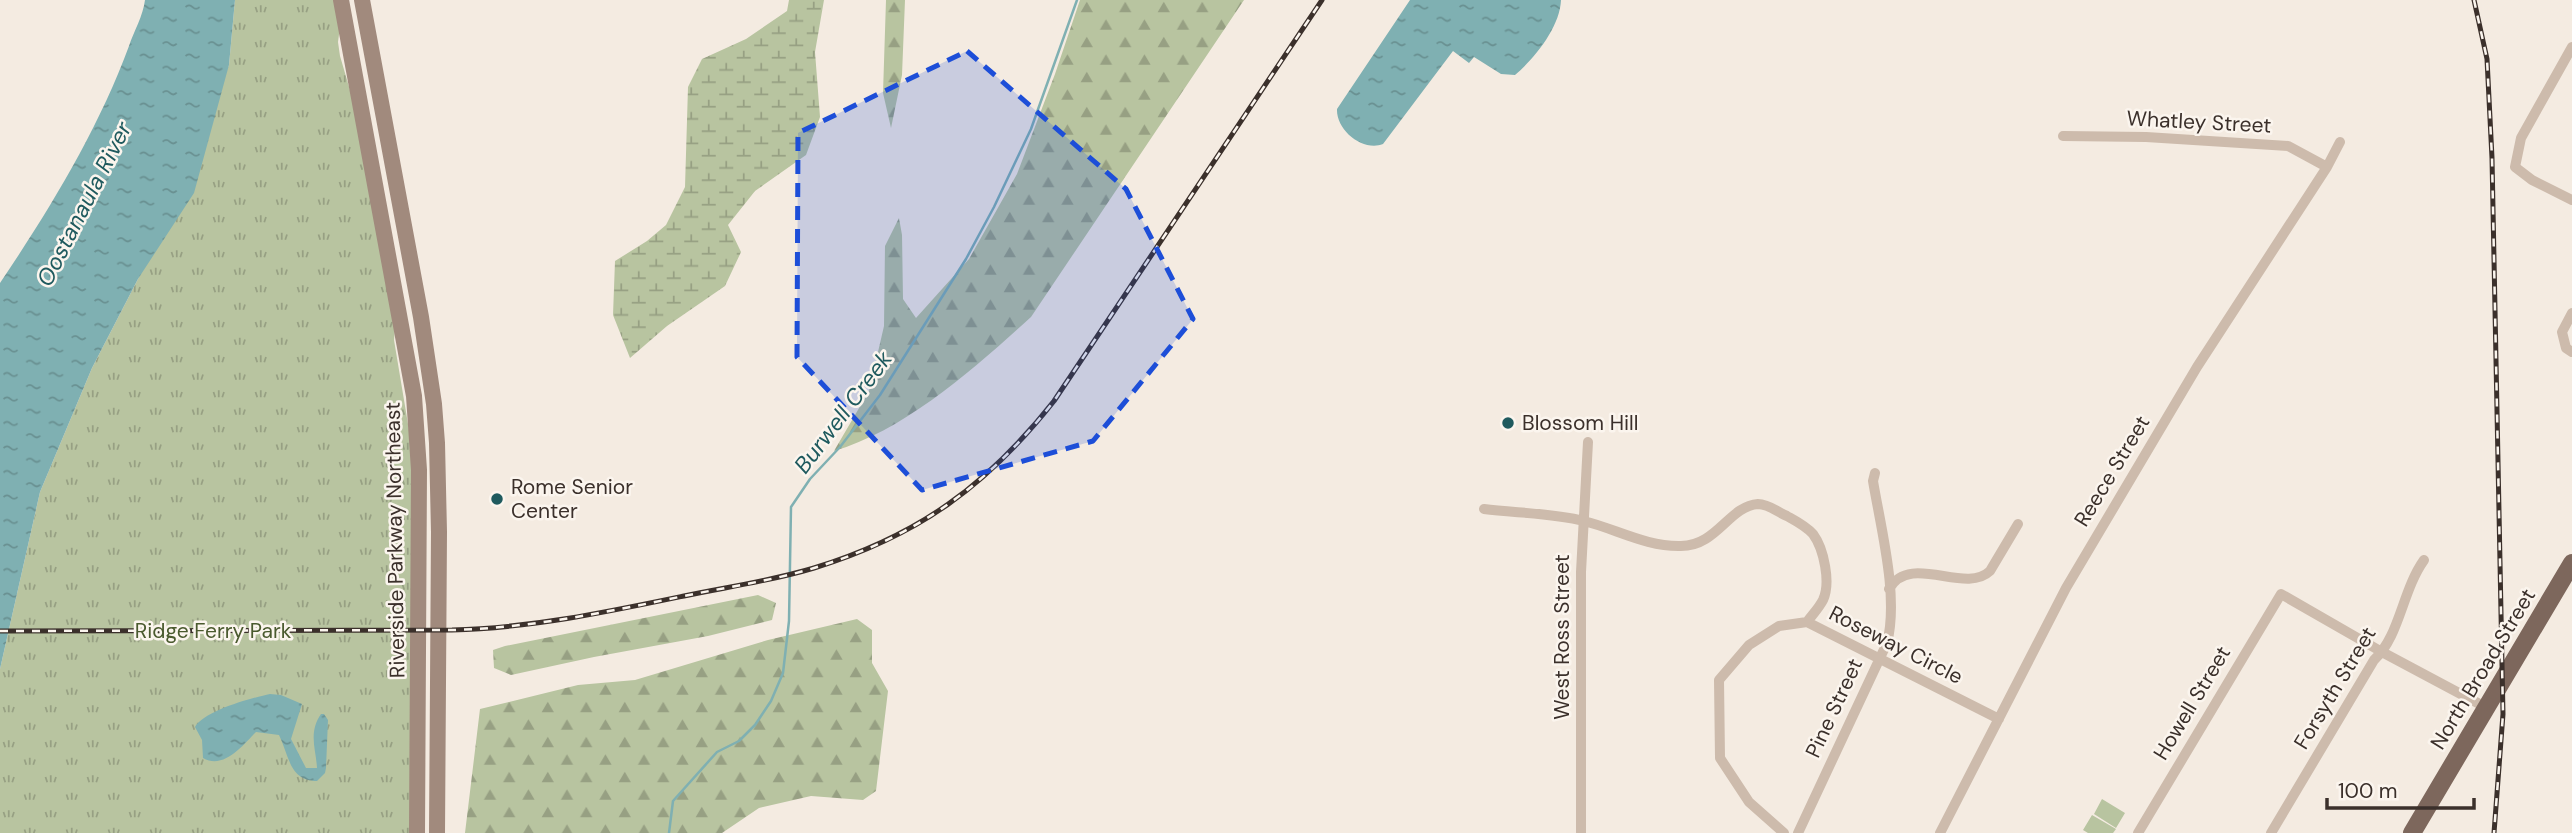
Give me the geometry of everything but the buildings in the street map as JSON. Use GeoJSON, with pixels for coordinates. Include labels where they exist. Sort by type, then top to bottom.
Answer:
{"type":"FeatureCollection","features":[{"type":"Feature","properties":{"kind":"main road","name":"Riverside Parkway Northeast"},"geometry":{"type":"LineString","coordinates":[[341,0],[414,396],[419,470],[417,833]]}},
{"type":"Feature","properties":{"kind":"main road","name":"Riverside Parkway Northeast"},"geometry":{"type":"LineString","coordinates":[[362,0],[421,317],[434,404],[439,532],[437,833]]}},
{"type":"Feature","properties":{"kind":"main road","name":"North Broad Street"},"geometry":{"type":"LineString","coordinates":[[2412,833],[2572,564]]}},
{"type":"Feature","properties":{"kind":"street"},"geometry":{"type":"LineString","coordinates":[[2572,47],[2521,138],[2515,167],[2532,180],[2572,200]]}},
{"type":"Feature","properties":{"kind":"street","name":"Whatley Street"},"geometry":{"type":"LineString","coordinates":[[2063,136],[2146,137],[2288,146],[2327,167]]}},
{"type":"Feature","properties":{"kind":"street","name":"Reece Street"},"geometry":{"type":"LineString","coordinates":[[1940,833],[2049,619],[2197,367],[2327,167],[2340,142]]}},
{"type":"Feature","properties":{"kind":"street"},"geometry":{"type":"LineString","coordinates":[[2572,313],[2562,332],[2566,348],[2572,352]]}},
{"type":"Feature","properties":{"kind":"street","name":"West Ross Street"},"geometry":{"type":"LineString","coordinates":[[1581,833],[1579,708],[1582,520],[1588,442]]}},
{"type":"Feature","properties":{"kind":"street","name":"Pine Street"},"geometry":{"type":"LineString","coordinates":[[1798,833],[1880,657],[1891,627],[1889,589],[1873,481],[1875,473]]}},
{"type":"Feature","properties":{"kind":"street"},"geometry":{"type":"LineString","coordinates":[[1483,509],[1582,520],[1649,542],[1680,546],[1698,544],[1744,508],[1762,504],[1805,527],[1814,535],[1819,547],[1824,561],[1826,587],[1824,599],[1807,622]]}},
{"type":"Feature","properties":{"kind":"street"},"geometry":{"type":"LineString","coordinates":[[1889,589],[1898,578],[1916,574],[1937,573],[1976,580],[1983,578],[1994,565],[2018,524]]}},
{"type":"Feature","properties":{"kind":"street","name":"Forsyth Street"},"geometry":{"type":"LineString","coordinates":[[2271,833],[2374,660],[2387,645],[2413,576],[2424,560]]}},
{"type":"Feature","properties":{"kind":"street","name":"Howell Street"},"geometry":{"type":"LineString","coordinates":[[2138,833],[2281,594],[2382,652]]}},
{"type":"Feature","properties":{"kind":"street","name":"Roseway Circle"},"geometry":{"type":"LineString","coordinates":[[1784,833],[1749,802],[1720,758],[1719,680],[1749,645],[1779,626],[1807,622],[1999,719]]}},
{"type":"Feature","properties":{"kind":"street"},"geometry":{"type":"LineString","coordinates":[[2382,652],[2487,708]]}},
{"type":"Feature","properties":{"kind":"highlighted area"},"geometry":{"type":"Polygon","coordinates":[[[967,51],[1126,189],[1193,319],[1093,441],[922,490],[797,357],[798,133],[967,51]]]}},
{"type":"Feature","properties":{"kind":"green space","name":"Ridge Ferry Park"},"geometry":{"type":"Polygon","coordinates":[[[235,0],[334,0],[340,27],[340,56],[352,97],[395,328],[394,340],[412,448],[411,833],[0,833],[0,669],[40,492],[92,368],[138,279],[229,65],[235,0]]]}},
{"type":"Feature","properties":{"kind":"green space"},"geometry":{"type":"Polygon","coordinates":[[[789,0],[824,0],[815,52],[820,117],[806,155],[755,191],[728,225],[741,252],[725,286],[667,326],[630,358],[613,315],[615,261],[647,241],[666,225],[685,187],[688,87],[702,59],[746,39],[787,11],[789,0]]]}},
{"type":"Feature","properties":{"kind":"green space"},"geometry":{"type":"Polygon","coordinates":[[[886,0],[905,0],[902,75],[891,128],[883,93],[886,0]]]}},
{"type":"Feature","properties":{"kind":"green space"},"geometry":{"type":"Polygon","coordinates":[[[1080,0],[1244,0],[1031,317],[963,376],[913,413],[861,441],[834,451],[869,391],[884,326],[885,246],[899,218],[902,235],[903,299],[916,318],[969,259],[1017,174],[1080,0]]]}},
{"type":"Feature","properties":{"kind":"green space"},"geometry":{"type":"Polygon","coordinates":[[[758,595],[776,603],[772,620],[708,636],[511,675],[494,668],[493,650],[505,646],[758,595]]]}},
{"type":"Feature","properties":{"kind":"green space"},"geometry":{"type":"Polygon","coordinates":[[[857,619],[872,630],[872,663],[888,691],[876,791],[863,800],[811,796],[759,808],[722,833],[465,833],[480,709],[578,685],[635,680],[768,640],[857,619]]]}},
{"type":"Feature","properties":{"kind":"green space"},"geometry":{"type":"Polygon","coordinates":[[[2102,799],[2125,813],[2116,828],[2094,814],[2102,799]]]}},
{"type":"Feature","properties":{"kind":"green space"},"geometry":{"type":"Polygon","coordinates":[[[2092,815],[2116,829],[2113,833],[2088,833],[2083,830],[2092,815]]]}},
{"type":"Feature","properties":{"kind":"water","name":"Oostanaula River"},"geometry":{"type":"Polygon","coordinates":[[[145,0],[235,0],[229,65],[194,193],[138,279],[92,368],[40,492],[0,669],[0,283],[55,198],[88,138],[117,77],[145,0]]]}},
{"type":"Feature","properties":{"kind":"water"},"geometry":{"type":"Polygon","coordinates":[[[1410,0],[1561,0],[1556,21],[1545,41],[1515,75],[1501,74],[1474,57],[1469,63],[1453,51],[1383,144],[1367,145],[1346,131],[1338,117],[1337,109],[1410,0]]]}},
{"type":"Feature","properties":{"kind":"water"},"geometry":{"type":"Polygon","coordinates":[[[270,694],[281,695],[302,704],[291,739],[306,768],[317,768],[315,728],[321,714],[328,720],[326,768],[317,781],[308,780],[295,772],[279,735],[256,732],[226,758],[211,761],[203,758],[202,740],[195,727],[200,721],[229,706],[270,694]]]}},
{"type":"Feature","properties":{"kind":"waterway","name":"Burwell Creek"},"geometry":{"type":"LineString","coordinates":[[669,833],[673,801],[717,752],[739,741],[755,725],[771,701],[783,673],[789,621],[791,507],[810,479],[840,447],[880,395],[966,259],[1031,129],[1077,0]]}},
{"type":"Feature","properties":{"kind":"railway"},"geometry":{"type":"LineString","coordinates":[[0,631],[452,630],[511,626],[598,613],[782,577],[851,555],[886,540],[918,524],[976,483],[1029,431],[1054,401],[1322,0]]}},
{"type":"Feature","properties":{"kind":"railway"},"geometry":{"type":"LineString","coordinates":[[2474,0],[2487,59],[2492,158],[2503,714],[2494,833]]}},
{"type":"Feature","properties":{"kind":"place","name":"Blossom Hill"},"geometry":{"type":"Point","coordinates":[1508,423]}},
{"type":"Feature","properties":{"kind":"place","name":"Rome Senior Center"},"geometry":{"type":"Point","coordinates":[497,499]}}]}
